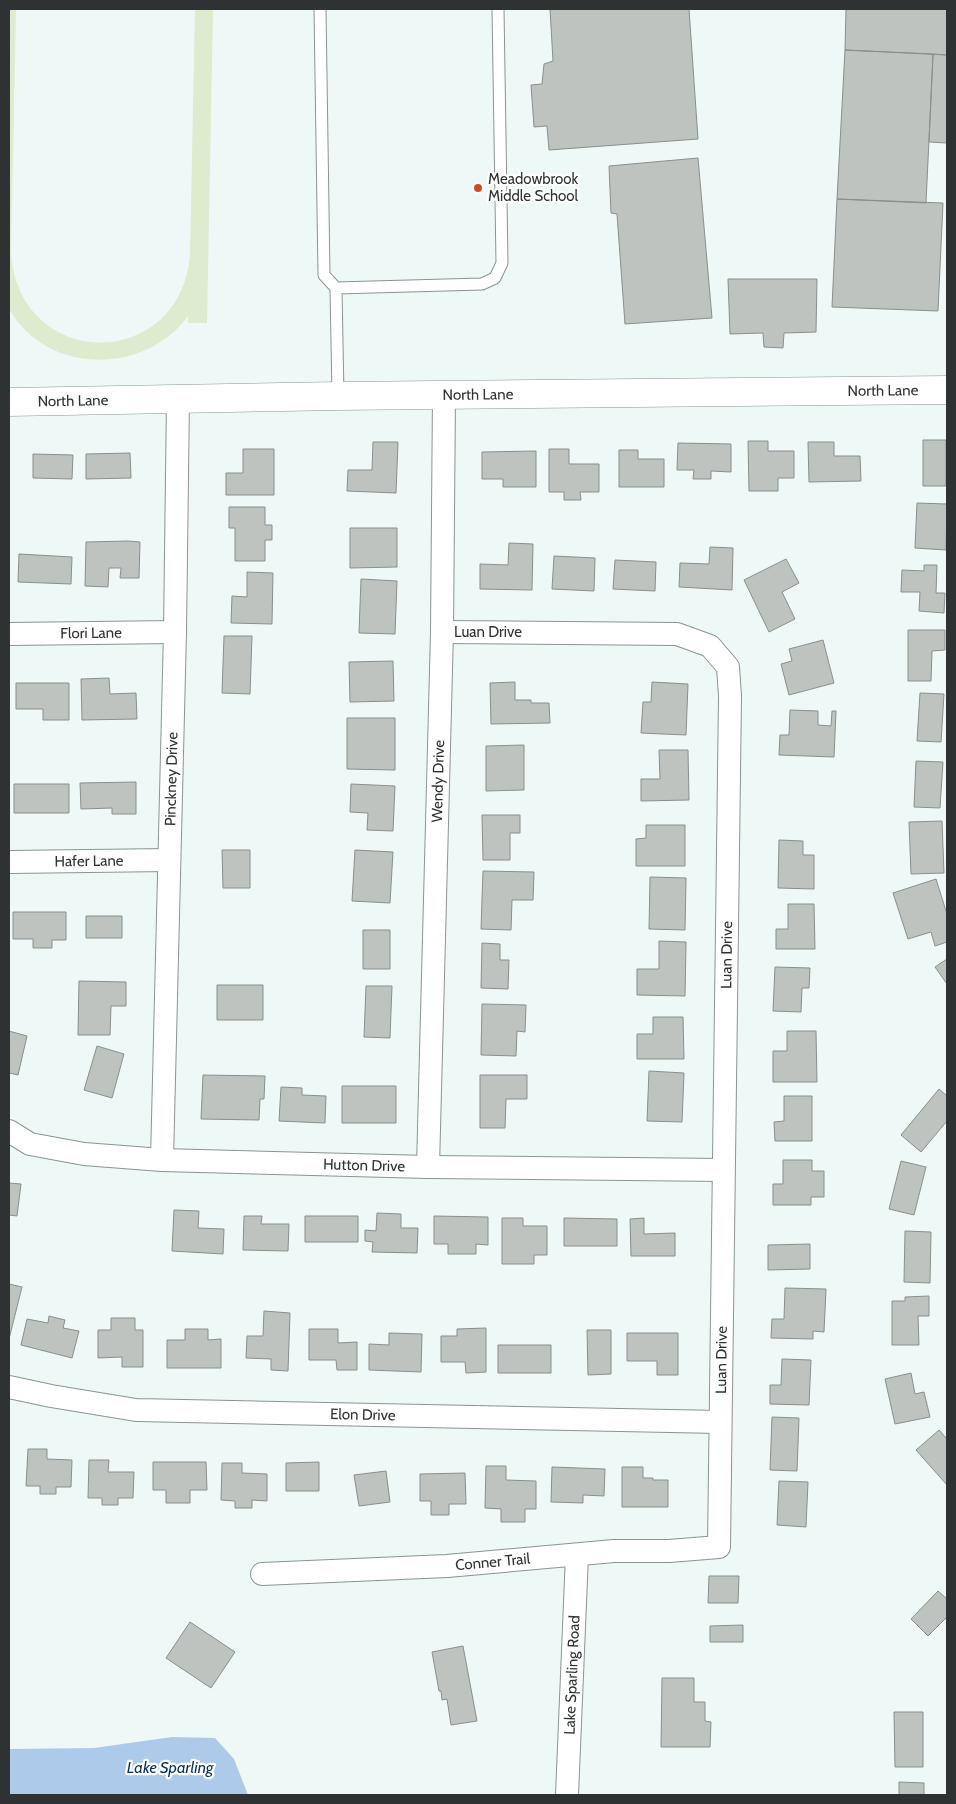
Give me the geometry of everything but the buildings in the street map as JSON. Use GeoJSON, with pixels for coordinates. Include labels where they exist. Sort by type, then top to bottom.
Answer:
{"type":"FeatureCollection","features":[{"type":"Feature","properties":{"kind":"street","name":"North Lane"},"geometry":{"type":"LineString","coordinates":[[9,402],[178,398],[947,390]]}},
{"type":"Feature","properties":{"kind":"street","name":"Wendy Drive"},"geometry":{"type":"LineString","coordinates":[[428,1167],[442,632],[444,395]]}},
{"type":"Feature","properties":{"kind":"street","name":"Pinckney Drive"},"geometry":{"type":"LineString","coordinates":[[162,1160],[175,632],[178,398]]}},
{"type":"Feature","properties":{"kind":"street","name":"Flori Lane"},"geometry":{"type":"LineString","coordinates":[[9,634],[175,632]]}},
{"type":"Feature","properties":{"kind":"street","name":"Luan Drive"},"geometry":{"type":"LineString","coordinates":[[442,632],[677,634],[710,646],[728,667],[730,696],[720,1541]]}},
{"type":"Feature","properties":{"kind":"street","name":"Hafer Lane"},"geometry":{"type":"LineString","coordinates":[[9,862],[170,860]]}},
{"type":"Feature","properties":{"kind":"street","name":"Hutton Drive"},"geometry":{"type":"LineString","coordinates":[[9,1131],[30,1144],[84,1154],[162,1160],[428,1167],[723,1170]]}},
{"type":"Feature","properties":{"kind":"street","name":"Elon Drive"},"geometry":{"type":"LineString","coordinates":[[9,1387],[136,1410],[720,1422]]}},
{"type":"Feature","properties":{"kind":"street","name":"Conner Trail"},"geometry":{"type":"LineString","coordinates":[[262,1574],[456,1566],[614,1551],[669,1551],[719,1547],[720,1541]]}},
{"type":"Feature","properties":{"kind":"street","name":"Lake Sparling Road"},"geometry":{"type":"LineString","coordinates":[[567,1795],[577,1556]]}},
{"type":"Feature","properties":{"kind":"lane"},"geometry":{"type":"LineString","coordinates":[[320,9],[324,275],[336,288],[338,396]]}},
{"type":"Feature","properties":{"kind":"lane"},"geometry":{"type":"LineString","coordinates":[[336,288],[482,284],[495,278],[502,263],[498,9]]}},
{"type":"Feature","properties":{"kind":"green space"},"geometry":{"type":"Polygon","coordinates":[[[9,9],[16,9],[11,252],[20,291],[40,319],[68,336],[99,342],[130,338],[158,321],[179,294],[190,256],[195,9],[213,9],[207,323],[188,323],[188,316],[169,336],[147,350],[122,358],[96,360],[71,356],[47,346],[26,331],[9,309],[9,9]]]}},
{"type":"Feature","properties":{"kind":"water","name":"Lake Sparling"},"geometry":{"type":"Polygon","coordinates":[[[172,1737],[215,1738],[234,1759],[248,1795],[9,1795],[9,1749],[94,1748],[172,1737]]]}},
{"type":"Feature","properties":{"kind":"place","name":"Meadowbrook Middle School"},"geometry":{"type":"Point","coordinates":[478,188]}}]}
